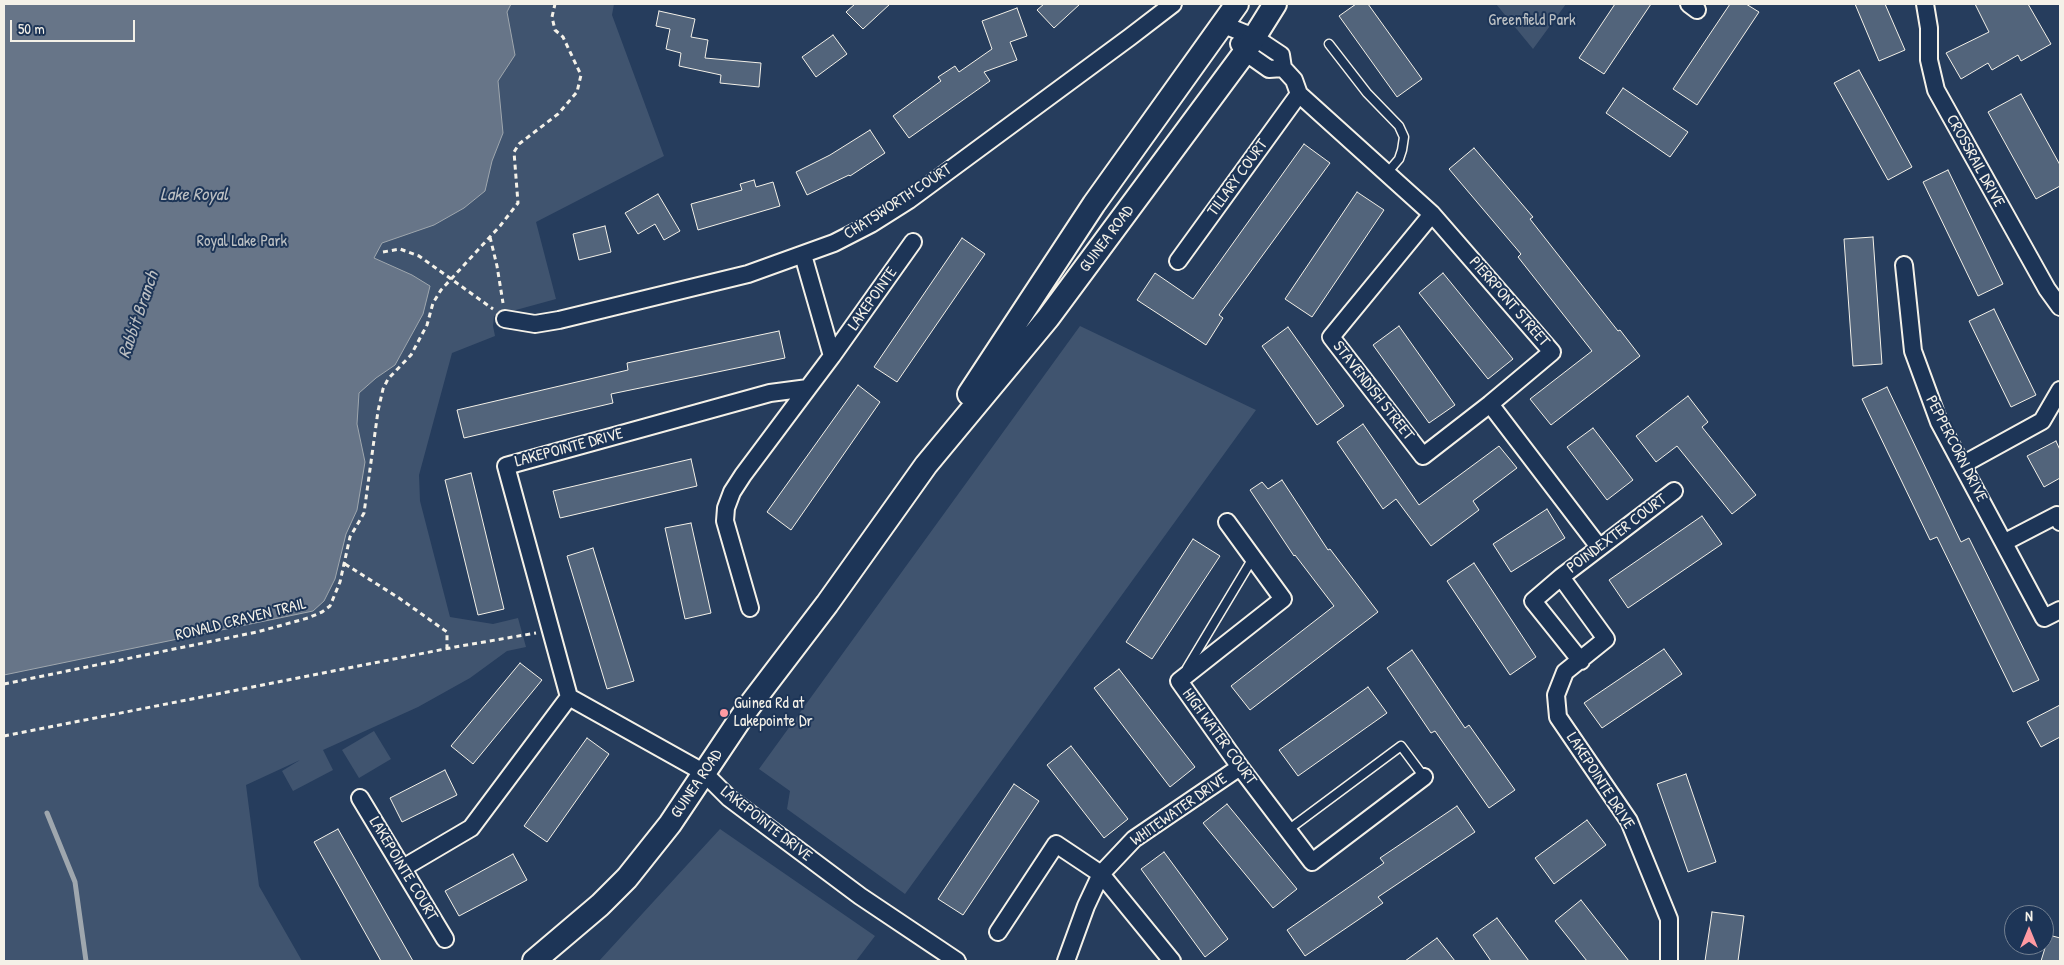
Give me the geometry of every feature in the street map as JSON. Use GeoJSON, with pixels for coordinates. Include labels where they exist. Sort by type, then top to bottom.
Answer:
{"type":"FeatureCollection","features":[{"type":"Feature","properties":{"kind":"main road","name":"GUINEA ROAD"},"geometry":{"type":"LineString","coordinates":[[926,465],[958,410],[1094,204],[1224,25],[1237,4]]}},
{"type":"Feature","properties":{"kind":"main road","name":"GUINEA ROAD"},"geometry":{"type":"LineString","coordinates":[[534,961],[600,905],[627,878],[670,824],[703,772],[774,673],[827,604],[926,465],[1048,318],[1249,45],[1275,4]]}},
{"type":"Feature","properties":{"kind":"street","name":"CROSSRAIL DRIVE"},"geometry":{"type":"LineString","coordinates":[[1925,4],[1929,28],[1929,60],[1936,90],[2047,289],[2060,307]]}},
{"type":"Feature","properties":{"kind":"street","name":"CHATSWORTH COURT"},"geometry":{"type":"LineString","coordinates":[[506,319],[535,324],[559,320],[748,274],[834,243],[871,224],[909,200],[1164,6]]}},
{"type":"Feature","properties":{"kind":"street","name":"PIERRPONT STREET"},"geometry":{"type":"LineString","coordinates":[[1224,25],[1249,45],[1269,69],[1283,68],[1294,80],[1299,94],[1432,214],[1552,352],[1490,404]]}},
{"type":"Feature","properties":{"kind":"street","name":"TILLARY COURT"},"geometry":{"type":"LineString","coordinates":[[1178,261],[1299,94]]}},
{"type":"Feature","properties":{"kind":"street","name":"STAVENDISH STREET"},"geometry":{"type":"LineString","coordinates":[[1432,214],[1331,337],[1423,456],[1490,404]]}},
{"type":"Feature","properties":{"kind":"street","name":"LAKEPOINTE"},"geometry":{"type":"LineString","coordinates":[[832,356],[913,242]]}},
{"type":"Feature","properties":{"kind":"street"},"geometry":{"type":"LineString","coordinates":[[750,608],[725,521],[726,508],[732,492],[743,475],[832,356],[802,256]]}},
{"type":"Feature","properties":{"kind":"street","name":"PEPPERCORN DRIVE"},"geometry":{"type":"LineString","coordinates":[[1904,265],[1913,350],[1939,422],[2005,542],[2044,618],[2060,610]]}},
{"type":"Feature","properties":{"kind":"street","name":"LAKEPOINTE DRIVE"},"geometry":{"type":"LineString","coordinates":[[808,388],[770,393],[506,466],[569,697],[703,772],[729,798],[852,891],[956,961]]}},
{"type":"Feature","properties":{"kind":"street"},"geometry":{"type":"LineString","coordinates":[[1962,465],[2042,420],[2060,390]]}},
{"type":"Feature","properties":{"kind":"street"},"geometry":{"type":"LineString","coordinates":[[1490,404],[1599,547]]}},
{"type":"Feature","properties":{"kind":"street","name":"POINDEXTER COURT"},"geometry":{"type":"LineString","coordinates":[[1581,661],[1533,602],[1599,547],[1674,491]]}},
{"type":"Feature","properties":{"kind":"street"},"geometry":{"type":"LineString","coordinates":[[2005,542],[2057,515],[2060,522]]}},
{"type":"Feature","properties":{"kind":"street","name":"HIGH WATER COURT"},"geometry":{"type":"LineString","coordinates":[[1227,522],[1283,599],[1179,681],[1240,767],[1312,862],[1424,777]]}},
{"type":"Feature","properties":{"kind":"street","name":"POINDEXTER COURT"},"geometry":{"type":"LineString","coordinates":[[1558,717],[1556,695],[1565,672],[1606,639],[1561,577]]}},
{"type":"Feature","properties":{"kind":"street"},"geometry":{"type":"LineString","coordinates":[[403,868],[470,828],[569,697]]}},
{"type":"Feature","properties":{"kind":"street","name":"LAKEPOINTE DRIVE"},"geometry":{"type":"LineString","coordinates":[[1558,717],[1629,821],[1669,919],[1669,961]]}},
{"type":"Feature","properties":{"kind":"street","name":"WHITEWATER DRIVE"},"geometry":{"type":"LineString","coordinates":[[1066,961],[1086,906],[1101,874],[1134,839],[1240,767]]}},
{"type":"Feature","properties":{"kind":"street","name":"LAKEPOINTE COURT"},"geometry":{"type":"LineString","coordinates":[[360,798],[445,939]]}},
{"type":"Feature","properties":{"kind":"street"},"geometry":{"type":"LineString","coordinates":[[998,932],[1056,844],[1101,874],[1172,961]]}},
{"type":"Feature","properties":{"kind":"lane"},"geometry":{"type":"LineString","coordinates":[[1329,44],[1367,93],[1399,126],[1404,137],[1399,159],[1387,173]]}},
{"type":"Feature","properties":{"kind":"lane"},"geometry":{"type":"LineString","coordinates":[[1179,681],[1253,558]]}},
{"type":"Feature","properties":{"kind":"lane"},"geometry":{"type":"LineString","coordinates":[[1288,830],[1401,746],[1424,777]]}},
{"type":"Feature","properties":{"kind":"path","name":"RONALD CRAVEN TRAIL"},"geometry":{"type":"LineString","coordinates":[[4,684],[257,632],[308,618],[330,606],[337,592],[350,537],[364,512],[383,389],[388,379],[411,355],[427,325],[433,303],[441,290],[490,237],[518,203],[514,152],[519,144],[558,114],[577,92],[580,84],[581,75],[579,67],[563,38],[555,30],[552,17],[555,4]]}},
{"type":"Feature","properties":{"kind":"path"},"geometry":{"type":"LineString","coordinates":[[490,237],[506,319]]}},
{"type":"Feature","properties":{"kind":"path"},"geometry":{"type":"LineString","coordinates":[[383,252],[400,248],[420,256],[506,319]]}},
{"type":"Feature","properties":{"kind":"path"},"geometry":{"type":"LineString","coordinates":[[345,564],[399,598],[447,632],[447,648]]}},
{"type":"Feature","properties":{"kind":"path"},"geometry":{"type":"LineString","coordinates":[[4,736],[447,648],[550,630]]}},
{"type":"Feature","properties":{"kind":"green space","name":"Lake Royal"},"geometry":{"type":"Polygon","coordinates":[[[4,4],[614,4],[612,15],[664,156],[536,222],[556,299],[494,316],[495,336],[452,353],[419,475],[420,501],[450,617],[493,624],[518,618],[526,647],[507,651],[470,678],[418,707],[323,750],[333,770],[293,791],[282,771],[300,760],[246,785],[259,886],[302,961],[4,961],[4,4]]]}},
{"type":"Feature","properties":{"kind":"green space","name":"Greenfield Park"},"geometry":{"type":"Polygon","coordinates":[[[1496,4],[1566,4],[1533,49],[1496,4]]]}},
{"type":"Feature","properties":{"kind":"green space"},"geometry":{"type":"Polygon","coordinates":[[[1080,326],[1256,410],[905,894],[787,809],[790,791],[759,769],[1080,326]]]}},
{"type":"Feature","properties":{"kind":"green space"},"geometry":{"type":"Polygon","coordinates":[[[374,731],[391,759],[359,778],[342,750],[374,731]]]}},
{"type":"Feature","properties":{"kind":"green space"},"geometry":{"type":"Polygon","coordinates":[[[720,829],[875,936],[856,961],[599,961],[720,829]]]}},
{"type":"Feature","properties":{"kind":"water","name":"Lake Royal"},"geometry":{"type":"Polygon","coordinates":[[[4,4],[511,4],[507,12],[515,55],[498,81],[503,133],[492,161],[485,191],[464,208],[434,225],[382,243],[374,258],[412,275],[430,286],[423,314],[395,365],[359,393],[357,424],[365,462],[357,510],[346,534],[335,579],[324,601],[313,611],[4,675],[4,4]]]}},
{"type":"Feature","properties":{"kind":"building"},"geometry":{"type":"Polygon","coordinates":[[[855,4],[890,4],[863,29],[846,12],[855,4]]]}},
{"type":"Feature","properties":{"kind":"building"},"geometry":{"type":"Polygon","coordinates":[[[1044,4],[1080,4],[1054,28],[1037,10],[1044,4]]]}},
{"type":"Feature","properties":{"kind":"building"},"geometry":{"type":"Polygon","coordinates":[[[1356,4],[1368,4],[1422,79],[1397,97],[1339,16],[1356,4]]]}},
{"type":"Feature","properties":{"kind":"building"},"geometry":{"type":"Polygon","coordinates":[[[1615,4],[1651,4],[1604,74],[1579,58],[1615,4]]]}},
{"type":"Feature","properties":{"kind":"building"},"geometry":{"type":"Polygon","coordinates":[[[1730,4],[1746,4],[1759,12],[1697,105],[1673,89],[1730,4]]]}},
{"type":"Feature","properties":{"kind":"building"},"geometry":{"type":"Polygon","coordinates":[[[1855,4],[1885,4],[1905,50],[1879,61],[1855,4]]]}},
{"type":"Feature","properties":{"kind":"building"},"geometry":{"type":"Polygon","coordinates":[[[1975,4],[2028,4],[2051,44],[2021,61],[2018,55],[1992,70],[1988,63],[1961,79],[1946,53],[1989,32],[1975,4]]]}},
{"type":"Feature","properties":{"kind":"building"},"geometry":{"type":"Polygon","coordinates":[[[1017,8],[1027,36],[1010,42],[1017,60],[984,72],[990,81],[909,138],[893,116],[941,81],[938,77],[955,66],[959,72],[992,49],[982,21],[1017,8]]]}},
{"type":"Feature","properties":{"kind":"building"},"geometry":{"type":"Polygon","coordinates":[[[659,11],[695,19],[691,37],[708,40],[705,58],[761,63],[759,87],[720,83],[721,75],[679,66],[681,53],[666,49],[670,29],[656,26],[659,11]]]}},
{"type":"Feature","properties":{"kind":"building"},"geometry":{"type":"Polygon","coordinates":[[[833,35],[847,54],[816,77],[802,57],[833,35]]]}},
{"type":"Feature","properties":{"kind":"building"},"geometry":{"type":"Polygon","coordinates":[[[1859,70],[1912,167],[1888,180],[1834,83],[1859,70]]]}},
{"type":"Feature","properties":{"kind":"building"},"geometry":{"type":"Polygon","coordinates":[[[1623,88],[1688,132],[1670,157],[1606,113],[1623,88]]]}},
{"type":"Feature","properties":{"kind":"building"},"geometry":{"type":"Polygon","coordinates":[[[2021,94],[2060,165],[2060,186],[2036,199],[1988,112],[2021,94]]]}},
{"type":"Feature","properties":{"kind":"building"},"geometry":{"type":"Polygon","coordinates":[[[870,130],[885,153],[850,176],[807,195],[796,172],[830,155],[870,130]]]}},
{"type":"Feature","properties":{"kind":"building"},"geometry":{"type":"Polygon","coordinates":[[[1304,144],[1330,163],[1219,315],[1223,318],[1206,345],[1137,300],[1155,273],[1193,299],[1304,144]]]}},
{"type":"Feature","properties":{"kind":"building"},"geometry":{"type":"Polygon","coordinates":[[[1474,148],[1533,217],[1530,219],[1618,331],[1620,330],[1640,356],[1551,425],[1530,399],[1592,351],[1518,257],[1521,254],[1449,169],[1474,148]]]}},
{"type":"Feature","properties":{"kind":"building"},"geometry":{"type":"Polygon","coordinates":[[[1948,170],[2003,284],[1978,296],[1923,182],[1948,170]]]}},
{"type":"Feature","properties":{"kind":"building"},"geometry":{"type":"Polygon","coordinates":[[[754,180],[756,187],[773,182],[780,206],[698,230],[691,204],[742,190],[740,184],[754,180]]]}},
{"type":"Feature","properties":{"kind":"building"},"geometry":{"type":"Polygon","coordinates":[[[1357,192],[1384,210],[1312,317],[1285,299],[1357,192]]]}},
{"type":"Feature","properties":{"kind":"building"},"geometry":{"type":"Polygon","coordinates":[[[658,194],[680,231],[664,240],[655,224],[638,234],[625,213],[658,194]]]}},
{"type":"Feature","properties":{"kind":"building"},"geometry":{"type":"Polygon","coordinates":[[[605,226],[611,252],[579,260],[573,234],[605,226]]]}},
{"type":"Feature","properties":{"kind":"building"},"geometry":{"type":"Polygon","coordinates":[[[1873,237],[1882,364],[1853,366],[1844,239],[1873,237]]]}},
{"type":"Feature","properties":{"kind":"building"},"geometry":{"type":"Polygon","coordinates":[[[962,238],[985,254],[897,382],[874,367],[962,238]]]}},
{"type":"Feature","properties":{"kind":"building"},"geometry":{"type":"Polygon","coordinates":[[[1443,273],[1513,359],[1488,379],[1419,293],[1443,273]]]}},
{"type":"Feature","properties":{"kind":"building"},"geometry":{"type":"Polygon","coordinates":[[[1994,309],[2036,395],[2011,407],[1969,321],[1994,309]]]}},
{"type":"Feature","properties":{"kind":"building"},"geometry":{"type":"Polygon","coordinates":[[[1399,326],[1455,405],[1429,423],[1373,345],[1399,326]]]}},
{"type":"Feature","properties":{"kind":"building"},"geometry":{"type":"Polygon","coordinates":[[[1288,327],[1344,406],[1317,425],[1262,346],[1288,327]]]}},
{"type":"Feature","properties":{"kind":"building"},"geometry":{"type":"Polygon","coordinates":[[[779,331],[785,358],[611,394],[613,403],[464,438],[457,410],[628,370],[627,363],[779,331]]]}},
{"type":"Feature","properties":{"kind":"building"},"geometry":{"type":"Polygon","coordinates":[[[858,385],[880,402],[791,530],[767,512],[858,385]]]}},
{"type":"Feature","properties":{"kind":"building"},"geometry":{"type":"Polygon","coordinates":[[[1887,387],[1961,542],[1969,538],[2039,680],[2013,692],[1937,537],[1930,540],[1862,399],[1887,387]]]}},
{"type":"Feature","properties":{"kind":"building"},"geometry":{"type":"Polygon","coordinates":[[[1688,396],[1708,422],[1702,427],[1756,495],[1732,514],[1677,446],[1656,462],[1636,436],[1688,396]]]}},
{"type":"Feature","properties":{"kind":"building"},"geometry":{"type":"Polygon","coordinates":[[[1363,424],[1419,505],[1499,446],[1517,468],[1473,501],[1479,510],[1431,546],[1396,499],[1383,509],[1337,442],[1363,424]]]}},
{"type":"Feature","properties":{"kind":"building"},"geometry":{"type":"Polygon","coordinates":[[[1593,428],[1633,480],[1607,500],[1567,447],[1593,428]]]}},
{"type":"Feature","properties":{"kind":"building"},"geometry":{"type":"Polygon","coordinates":[[[2056,441],[2060,450],[2060,478],[2044,487],[2027,456],[2056,441]]]}},
{"type":"Feature","properties":{"kind":"building"},"geometry":{"type":"Polygon","coordinates":[[[691,459],[697,486],[560,518],[553,491],[691,459]]]}},
{"type":"Feature","properties":{"kind":"building"},"geometry":{"type":"Polygon","coordinates":[[[471,473],[504,609],[478,615],[445,480],[471,473]]]}},
{"type":"Feature","properties":{"kind":"building"},"geometry":{"type":"Polygon","coordinates":[[[1282,480],[1328,550],[1330,549],[1378,612],[1250,710],[1231,686],[1334,606],[1294,556],[1250,490],[1262,482],[1268,489],[1282,480]]]}},
{"type":"Feature","properties":{"kind":"building"},"geometry":{"type":"Polygon","coordinates":[[[1547,509],[1565,538],[1511,572],[1493,544],[1547,509]]]}},
{"type":"Feature","properties":{"kind":"building"},"geometry":{"type":"Polygon","coordinates":[[[1702,516],[1722,544],[1628,608],[1609,580],[1702,516]]]}},
{"type":"Feature","properties":{"kind":"building"},"geometry":{"type":"Polygon","coordinates":[[[691,523],[711,613],[685,619],[665,528],[691,523]]]}},
{"type":"Feature","properties":{"kind":"building"},"geometry":{"type":"Polygon","coordinates":[[[1193,539],[1220,556],[1152,659],[1126,642],[1193,539]]]}},
{"type":"Feature","properties":{"kind":"building"},"geometry":{"type":"Polygon","coordinates":[[[593,548],[634,681],[607,689],[567,556],[593,548]]]}},
{"type":"Feature","properties":{"kind":"building"},"geometry":{"type":"Polygon","coordinates":[[[1474,563],[1536,657],[1510,675],[1447,581],[1474,563]]]}},
{"type":"Feature","properties":{"kind":"building"},"geometry":{"type":"Polygon","coordinates":[[[1664,649],[1682,674],[1602,728],[1584,703],[1664,649]]]}},
{"type":"Feature","properties":{"kind":"building"},"geometry":{"type":"Polygon","coordinates":[[[1412,650],[1465,728],[1469,725],[1515,790],[1489,808],[1435,731],[1431,733],[1387,668],[1412,650]]]}},
{"type":"Feature","properties":{"kind":"building"},"geometry":{"type":"Polygon","coordinates":[[[520,663],[542,680],[473,764],[451,746],[520,663]]]}},
{"type":"Feature","properties":{"kind":"building"},"geometry":{"type":"Polygon","coordinates":[[[1119,669],[1195,767],[1170,787],[1094,688],[1119,669]]]}},
{"type":"Feature","properties":{"kind":"building"},"geometry":{"type":"Polygon","coordinates":[[[1368,687],[1387,713],[1298,776],[1279,750],[1368,687]]]}},
{"type":"Feature","properties":{"kind":"building"},"geometry":{"type":"Polygon","coordinates":[[[2060,705],[2060,737],[2041,747],[2027,722],[2060,705]]]}},
{"type":"Feature","properties":{"kind":"building"},"geometry":{"type":"Polygon","coordinates":[[[587,738],[609,754],[547,842],[524,826],[587,738]]]}},
{"type":"Feature","properties":{"kind":"building"},"geometry":{"type":"Polygon","coordinates":[[[1071,746],[1128,819],[1104,838],[1047,765],[1071,746]]]}},
{"type":"Feature","properties":{"kind":"building"},"geometry":{"type":"Polygon","coordinates":[[[445,770],[457,795],[402,822],[390,798],[445,770]]]}},
{"type":"Feature","properties":{"kind":"building"},"geometry":{"type":"Polygon","coordinates":[[[1686,774],[1716,862],[1688,872],[1657,784],[1686,774]]]}},
{"type":"Feature","properties":{"kind":"building"},"geometry":{"type":"Polygon","coordinates":[[[1014,784],[1039,801],[963,915],[938,899],[1014,784]]]}},
{"type":"Feature","properties":{"kind":"building"},"geometry":{"type":"Polygon","coordinates":[[[1227,804],[1297,889],[1273,908],[1203,823],[1227,804]]]}},
{"type":"Feature","properties":{"kind":"building"},"geometry":{"type":"Polygon","coordinates":[[[1457,806],[1475,832],[1378,897],[1383,903],[1305,956],[1287,930],[1384,863],[1380,858],[1457,806]]]}},
{"type":"Feature","properties":{"kind":"building"},"geometry":{"type":"Polygon","coordinates":[[[1587,820],[1606,845],[1554,884],[1535,858],[1587,820]]]}},
{"type":"Feature","properties":{"kind":"building"},"geometry":{"type":"Polygon","coordinates":[[[338,829],[413,961],[381,961],[314,842],[338,829]]]}},
{"type":"Feature","properties":{"kind":"building"},"geometry":{"type":"Polygon","coordinates":[[[1164,852],[1228,939],[1205,957],[1141,869],[1164,852]]]}},
{"type":"Feature","properties":{"kind":"building"},"geometry":{"type":"Polygon","coordinates":[[[513,854],[527,880],[459,916],[445,891],[513,854]]]}},
{"type":"Feature","properties":{"kind":"building"},"geometry":{"type":"Polygon","coordinates":[[[1581,900],[1629,961],[1587,961],[1555,921],[1581,900]]]}},
{"type":"Feature","properties":{"kind":"building"},"geometry":{"type":"Polygon","coordinates":[[[1712,912],[1744,916],[1738,961],[1705,961],[1712,912]]]}},
{"type":"Feature","properties":{"kind":"building"},"geometry":{"type":"Polygon","coordinates":[[[1497,918],[1529,961],[1491,961],[1473,935],[1497,918]]]}},
{"type":"Feature","properties":{"kind":"building"},"geometry":{"type":"Polygon","coordinates":[[[2054,936],[2060,938],[2060,961],[2041,961],[2043,955],[2054,955],[2054,936]]]}},
{"type":"Feature","properties":{"kind":"building"},"geometry":{"type":"Polygon","coordinates":[[[1437,938],[1455,961],[1405,961],[1437,938]]]}},
{"type":"Feature","properties":{"kind":"waterway","name":"Rabbit Branch"},"geometry":{"type":"LineString","coordinates":[[47,813],[75,882],[86,961]]}},
{"type":"Feature","properties":{"kind":"place","name":"Guinea Rd at Lakepointe Dr"},"geometry":{"type":"Point","coordinates":[724,713]}},
{"type":"Feature","properties":{"kind":"park label","name":"Royal Lake Park"},"geometry":{"type":"Point","coordinates":[242,242]}}]}
